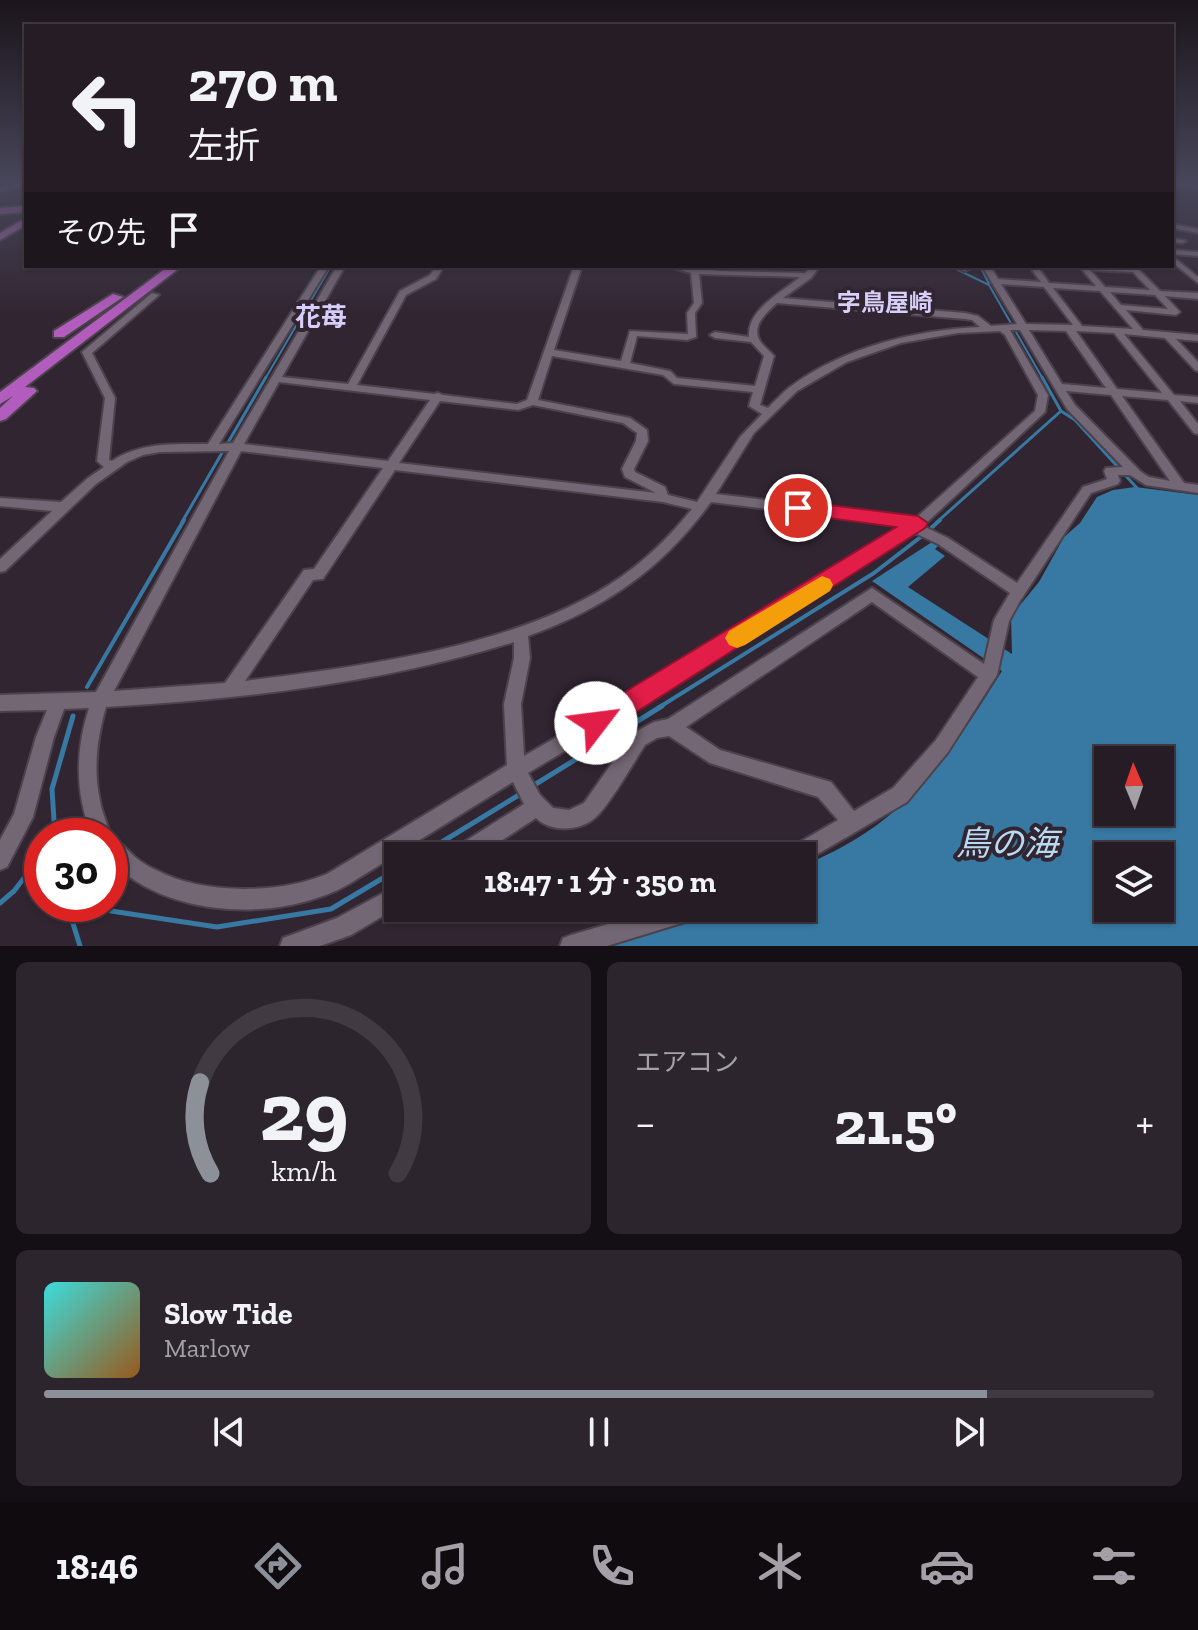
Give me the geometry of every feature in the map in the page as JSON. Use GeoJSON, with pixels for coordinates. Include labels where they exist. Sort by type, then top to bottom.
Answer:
{"type":"FeatureCollection","features":[{"type":"Feature","properties":{"kind":"highway"},"geometry":{"type":"LineString","coordinates":[[59,334],[161,268]]}},
{"type":"Feature","properties":{"kind":"highway"},"geometry":{"type":"LineString","coordinates":[[0,389],[161,268]]}},
{"type":"Feature","properties":{"kind":"highway"},"geometry":{"type":"LineString","coordinates":[[0,416],[154,290],[174,268]]}},
{"type":"Feature","properties":{"kind":"highway"},"geometry":{"type":"LineString","coordinates":[[0,399],[154,290]]}},
{"type":"Feature","properties":{"kind":"street"},"geometry":{"type":"LineString","coordinates":[[1178,227],[1198,231]]}},
{"type":"Feature","properties":{"kind":"street"},"geometry":{"type":"LineString","coordinates":[[1174,240],[1182,241]]}},
{"type":"Feature","properties":{"kind":"street"},"geometry":{"type":"LineString","coordinates":[[1174,255],[1198,254]]}},
{"type":"Feature","properties":{"kind":"street"},"geometry":{"type":"LineString","coordinates":[[1174,257],[1198,281]]}},
{"type":"Feature","properties":{"kind":"street"},"geometry":{"type":"LineString","coordinates":[[211,448],[324,268]]}},
{"type":"Feature","properties":{"kind":"street"},"geometry":{"type":"LineString","coordinates":[[97,818],[86,782],[85,757],[100,701],[237,447],[340,268]]}},
{"type":"Feature","properties":{"kind":"street"},"geometry":{"type":"LineString","coordinates":[[352,386],[403,293],[433,277],[439,268]]}},
{"type":"Feature","properties":{"kind":"street"},"geometry":{"type":"LineString","coordinates":[[532,402],[577,268]]}},
{"type":"Feature","properties":{"kind":"street"},"geometry":{"type":"LineString","coordinates":[[678,268],[695,272],[808,276]]}},
{"type":"Feature","properties":{"kind":"street"},"geometry":{"type":"LineString","coordinates":[[767,412],[754,406],[769,356],[754,340],[752,330],[756,319],[814,268]]}},
{"type":"Feature","properties":{"kind":"street"},"geometry":{"type":"LineString","coordinates":[[128,865],[144,877],[178,890],[216,898],[268,898],[326,885],[649,692],[917,526],[1040,412],[1043,395],[1009,334],[995,281],[987,268]]}},
{"type":"Feature","properties":{"kind":"street"},"geometry":{"type":"LineString","coordinates":[[1034,268],[1113,391],[1181,487]]}},
{"type":"Feature","properties":{"kind":"street"},"geometry":{"type":"LineString","coordinates":[[1085,268],[1141,333]]}},
{"type":"Feature","properties":{"kind":"street"},"geometry":{"type":"LineString","coordinates":[[1119,307],[1176,312],[1133,268]]}},
{"type":"Feature","properties":{"kind":"street"},"geometry":{"type":"LineString","coordinates":[[625,365],[633,333],[693,335],[691,313],[698,303],[695,272]]}},
{"type":"Feature","properties":{"kind":"street"},"geometry":{"type":"LineString","coordinates":[[1095,280],[1115,281]]}},
{"type":"Feature","properties":{"kind":"street"},"geometry":{"type":"LineString","coordinates":[[995,281],[1198,296]]}},
{"type":"Feature","properties":{"kind":"street"},"geometry":{"type":"LineString","coordinates":[[112,467],[103,461],[110,398],[87,352],[154,290]]}},
{"type":"Feature","properties":{"kind":"street"},"geometry":{"type":"LineString","coordinates":[[776,300],[965,316],[1008,328],[1061,387],[1071,407],[1125,471],[1146,481],[1198,489]]}},
{"type":"Feature","properties":{"kind":"street"},"geometry":{"type":"LineString","coordinates":[[0,703],[100,701],[319,680],[424,659],[520,633],[591,602],[644,569],[676,540],[747,435],[767,412],[807,382],[855,356],[931,335],[1008,328],[1074,328],[1198,338]]}},
{"type":"Feature","properties":{"kind":"street"},"geometry":{"type":"LineString","coordinates":[[1117,331],[1198,431]]}},
{"type":"Feature","properties":{"kind":"street"},"geometry":{"type":"LineString","coordinates":[[715,335],[754,340]]}},
{"type":"Feature","properties":{"kind":"street"},"geometry":{"type":"LineString","coordinates":[[1168,335],[1198,368]]}},
{"type":"Feature","properties":{"kind":"street"},"geometry":{"type":"LineString","coordinates":[[548,352],[666,373],[674,381],[757,389]]}},
{"type":"Feature","properties":{"kind":"street"},"geometry":{"type":"LineString","coordinates":[[277,379],[518,407],[532,402],[626,420],[643,432],[642,441],[628,469],[629,474],[661,490],[663,498]]}},
{"type":"Feature","properties":{"kind":"street"},"geometry":{"type":"LineString","coordinates":[[1061,387],[1198,400]]}},
{"type":"Feature","properties":{"kind":"street"},"geometry":{"type":"LineString","coordinates":[[229,691],[309,574],[318,575],[438,396]]}},
{"type":"Feature","properties":{"kind":"street"},"geometry":{"type":"LineString","coordinates":[[0,567],[63,507],[112,467],[140,452],[237,447],[917,526],[1016,594]]}},
{"type":"Feature","properties":{"kind":"street"},"geometry":{"type":"LineString","coordinates":[[816,844],[900,795],[942,746],[990,672],[1002,620],[1016,594],[1087,490],[1114,481],[1110,471],[1125,471]]}},
{"type":"Feature","properties":{"kind":"street"},"geometry":{"type":"LineString","coordinates":[[0,502],[63,507]]}},
{"type":"Feature","properties":{"kind":"street"},"geometry":{"type":"LineString","coordinates":[[520,633],[524,652],[516,682],[513,728],[516,770],[536,804],[549,817],[570,820],[591,810],[639,739],[654,730],[671,727],[872,594],[990,672]]}},
{"type":"Feature","properties":{"kind":"street"},"geometry":{"type":"LineString","coordinates":[[0,860],[23,817],[58,702]]}},
{"type":"Feature","properties":{"kind":"street"},"geometry":{"type":"LineString","coordinates":[[671,727],[716,757],[824,789],[853,824]]}},
{"type":"Feature","properties":{"kind":"street"},"geometry":{"type":"LineString","coordinates":[[480,842],[536,804]]}},
{"type":"Feature","properties":{"kind":"street"},"geometry":{"type":"LineString","coordinates":[[291,946],[343,927],[384,903]]}},
{"type":"Feature","properties":{"kind":"street"},"geometry":{"type":"LineString","coordinates":[[571,946],[651,922]]}},
{"type":"Feature","properties":{"kind":"water","name":"鳥の海"},"geometry":{"type":"Polygon","coordinates":[[[1135,487],[1198,495],[1198,946],[612,946],[677,922],[816,922],[816,859],[869,830],[920,787],[961,734],[1002,671],[872,581],[932,542],[938,546],[935,549],[945,556],[908,587],[1012,654],[1011,616],[1039,582],[1064,537],[1080,523],[1097,497],[1113,490],[1135,487]]]}},
{"type":"Feature","properties":{"kind":"waterway"},"geometry":{"type":"LineString","coordinates":[[265,379],[330,268]]}},
{"type":"Feature","properties":{"kind":"waterway"},"geometry":{"type":"LineString","coordinates":[[954,268],[989,285],[1043,379]]}},
{"type":"Feature","properties":{"kind":"waterway"},"geometry":{"type":"LineString","coordinates":[[981,268],[989,284]]}},
{"type":"Feature","properties":{"kind":"waterway"},"geometry":{"type":"LineString","coordinates":[[182,522],[266,377]]}},
{"type":"Feature","properties":{"kind":"waterway"},"geometry":{"type":"LineString","coordinates":[[1042,377],[1061,411]]}},
{"type":"Feature","properties":{"kind":"waterway"},"geometry":{"type":"LineString","coordinates":[[937,522],[1061,411]]}},
{"type":"Feature","properties":{"kind":"waterway"},"geometry":{"type":"LineString","coordinates":[[1061,411],[1075,420],[1137,488]]}},
{"type":"Feature","properties":{"kind":"waterway"},"geometry":{"type":"LineString","coordinates":[[87,687],[184,520]]}},
{"type":"Feature","properties":{"kind":"waterway"},"geometry":{"type":"LineString","coordinates":[[928,531],[940,520]]}},
{"type":"Feature","properties":{"kind":"waterway"},"geometry":{"type":"LineString","coordinates":[[658,708],[874,573],[922,536]]}},
{"type":"Feature","properties":{"kind":"waterway"},"geometry":{"type":"LineString","coordinates":[[531,787],[662,706]]}},
{"type":"Feature","properties":{"kind":"waterway"},"geometry":{"type":"LineString","coordinates":[[54,818],[52,789],[73,716]]}},
{"type":"Feature","properties":{"kind":"waterway"},"geometry":{"type":"LineString","coordinates":[[442,842],[522,793]]}},
{"type":"Feature","properties":{"kind":"waterway"},"geometry":{"type":"LineString","coordinates":[[128,914],[217,927],[331,909],[384,877]]}},
{"type":"Feature","properties":{"kind":"waterway"},"geometry":{"type":"LineString","coordinates":[[0,903],[24,878]]}},
{"type":"Feature","properties":{"kind":"waterway"},"geometry":{"type":"LineString","coordinates":[[73,922],[80,946]]}},
{"type":"Feature","properties":{"kind":"slow traffic"},"geometry":{"type":"LineString","coordinates":[[737,638],[822,585]]}},
{"type":"Feature","properties":{"kind":"district","name":"字鳥屋崎"},"geometry":{"type":"Point","coordinates":[885,302]}},
{"type":"Feature","properties":{"kind":"district","name":"花苺"},"geometry":{"type":"Point","coordinates":[321,317]}},
{"type":"Feature","properties":{"kind":"route"},"geometry":{"type":"LineString","coordinates":[[596,723],[918,523],[798,508]]}}]}
